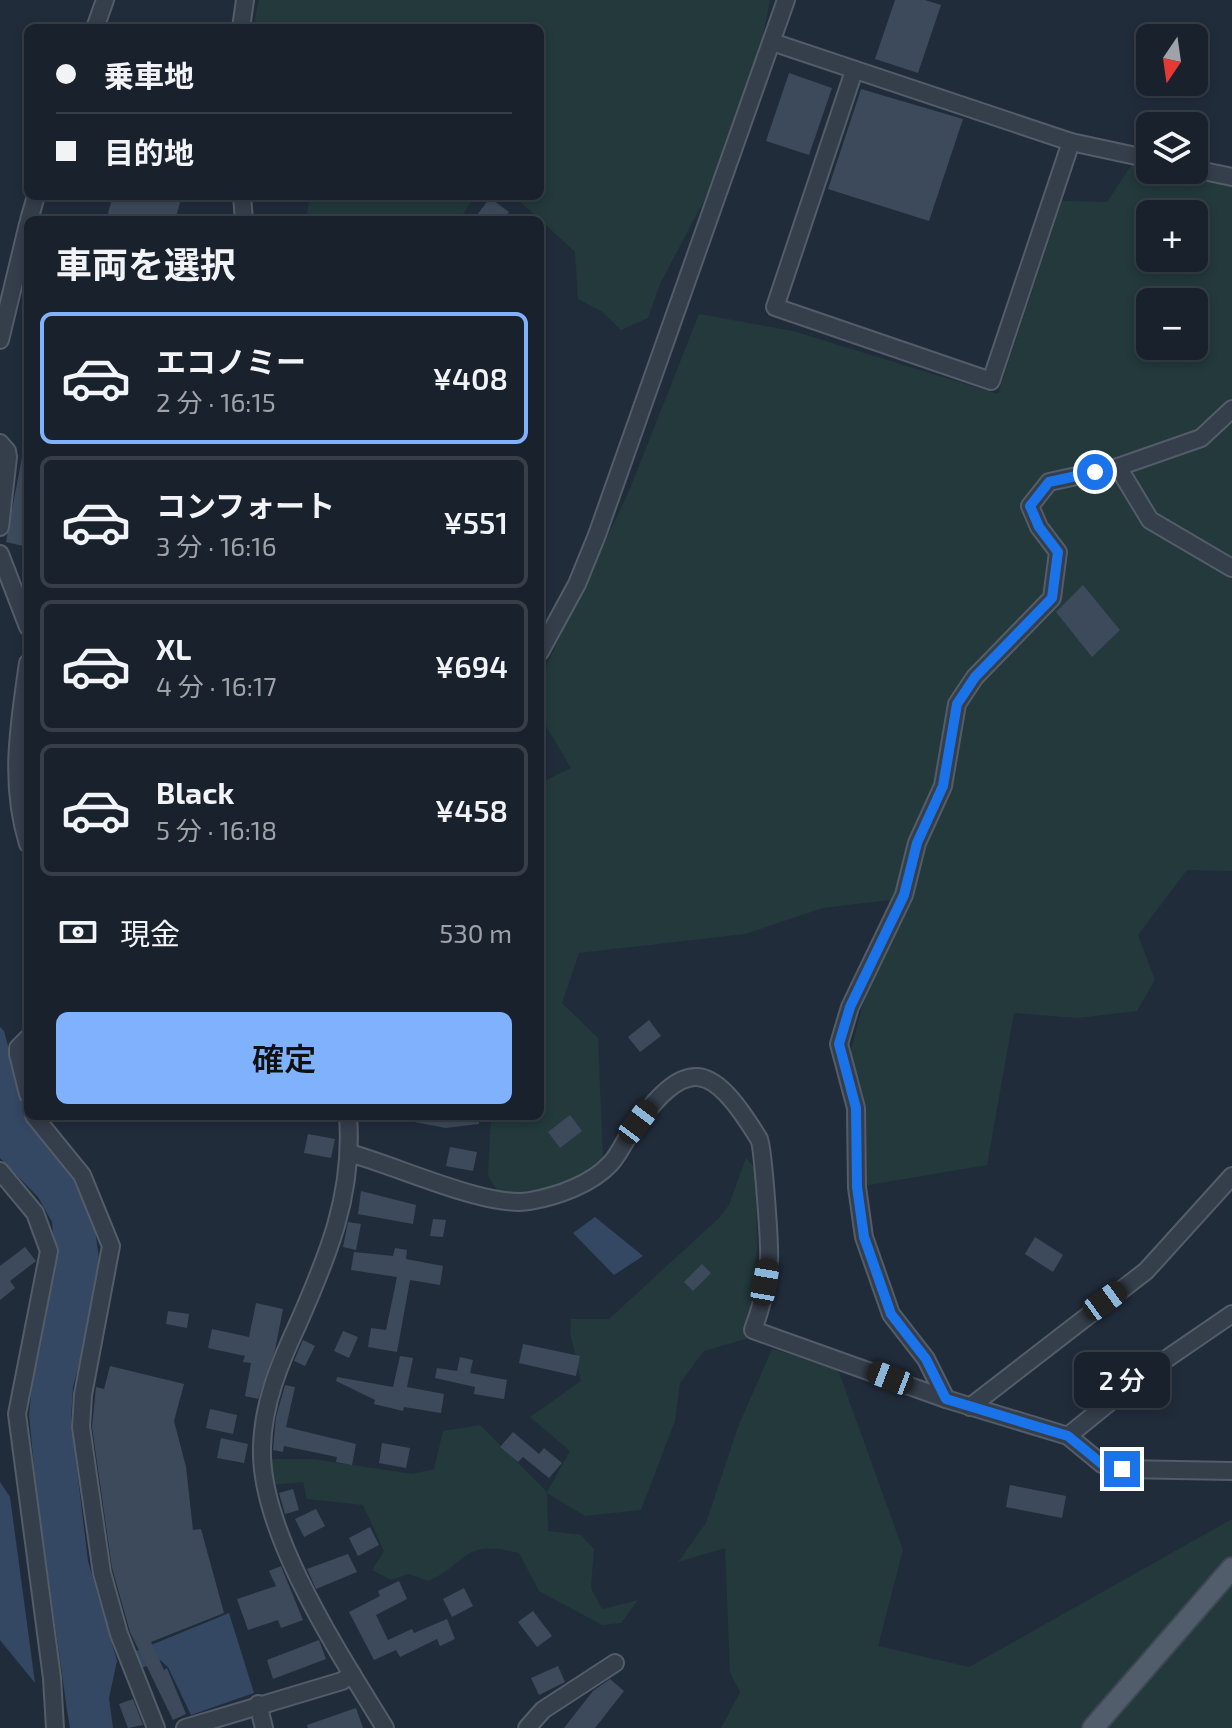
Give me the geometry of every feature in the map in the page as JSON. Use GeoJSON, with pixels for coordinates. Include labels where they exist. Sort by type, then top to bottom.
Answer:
{"type":"FeatureCollection","features":[{"type":"Feature","properties":{"kind":"main road"},"geometry":{"type":"LineString","coordinates":[[1093,1728],[1232,1568]]}},
{"type":"Feature","properties":{"kind":"street"},"geometry":{"type":"LineString","coordinates":[[96,24],[105,0]]}},
{"type":"Feature","properties":{"kind":"street"},"geometry":{"type":"LineString","coordinates":[[242,24],[245,0]]}},
{"type":"Feature","properties":{"kind":"street"},"geometry":{"type":"LineString","coordinates":[[544,645],[577,584],[597,535],[786,0]]}},
{"type":"Feature","properties":{"kind":"street"},"geometry":{"type":"LineString","coordinates":[[772,42],[1071,142],[1136,156]]}},
{"type":"Feature","properties":{"kind":"street"},"geometry":{"type":"LineString","coordinates":[[854,71],[775,307],[991,381],[1071,142]]}},
{"type":"Feature","properties":{"kind":"street"},"geometry":{"type":"LineString","coordinates":[[1208,172],[1232,177]]}},
{"type":"Feature","properties":{"kind":"street"},"geometry":{"type":"LineString","coordinates":[[0,340],[24,239]]}},
{"type":"Feature","properties":{"kind":"street"},"geometry":{"type":"LineString","coordinates":[[946,1399],[926,1359],[891,1314],[864,1237],[857,1187],[856,1108],[839,1044],[850,1007],[904,895],[917,843],[943,786],[957,704],[975,677],[1052,598],[1058,552],[1039,527],[1030,506],[1049,482],[1118,467],[1201,438],[1232,409]]}},
{"type":"Feature","properties":{"kind":"street"},"geometry":{"type":"LineString","coordinates":[[0,443],[8,457],[0,527]]}},
{"type":"Feature","properties":{"kind":"street"},"geometry":{"type":"LineString","coordinates":[[1118,467],[1150,520],[1232,568]]}},
{"type":"Feature","properties":{"kind":"street"},"geometry":{"type":"LineString","coordinates":[[0,554],[24,617]]}},
{"type":"Feature","properties":{"kind":"street"},"geometry":{"type":"LineString","coordinates":[[24,695],[15,767],[18,808],[24,830]]}},
{"type":"Feature","properties":{"kind":"street"},"geometry":{"type":"LineString","coordinates":[[24,1042],[18,1048],[18,1054],[24,1078]]}},
{"type":"Feature","properties":{"kind":"street"},"geometry":{"type":"LineString","coordinates":[[349,1153],[494,1200],[515,1203],[538,1199],[591,1180],[613,1162],[654,1101],[677,1080],[690,1074],[712,1079],[738,1107],[762,1143],[769,1258],[753,1330],[946,1399],[1068,1436],[1102,1464],[1122,1469],[1232,1471]]}},
{"type":"Feature","properties":{"kind":"street"},"geometry":{"type":"LineString","coordinates":[[37,1120],[82,1175],[110,1238],[111,1262],[83,1395],[81,1427],[102,1573],[119,1634],[156,1728]]}},
{"type":"Feature","properties":{"kind":"street"},"geometry":{"type":"LineString","coordinates":[[348,1120],[349,1153],[338,1227],[274,1381],[263,1431],[261,1459],[265,1487],[277,1524],[317,1611],[385,1728]]}},
{"type":"Feature","properties":{"kind":"street"},"geometry":{"type":"LineString","coordinates":[[0,1171],[35,1213],[49,1251],[17,1414],[52,1678],[55,1728]]}},
{"type":"Feature","properties":{"kind":"street"},"geometry":{"type":"LineString","coordinates":[[970,1407],[1146,1271],[1232,1176]]}},
{"type":"Feature","properties":{"kind":"street"},"geometry":{"type":"LineString","coordinates":[[1068,1436],[1143,1375],[1232,1314]]}},
{"type":"Feature","properties":{"kind":"street"},"geometry":{"type":"LineString","coordinates":[[527,1728],[543,1710],[615,1663]]}},
{"type":"Feature","properties":{"kind":"street"},"geometry":{"type":"LineString","coordinates":[[185,1728],[342,1681],[352,1674]]}},
{"type":"Feature","properties":{"kind":"street"},"geometry":{"type":"LineString","coordinates":[[258,1704],[264,1728]]}},
{"type":"Feature","properties":{"kind":"green space"},"geometry":{"type":"Polygon","coordinates":[[[259,0],[770,0],[747,119],[660,284],[648,318],[621,330],[601,311],[578,299],[575,252],[544,224],[544,216],[536,216],[518,200],[544,200],[544,24],[254,24],[259,0]]]}},
{"type":"Feature","properties":{"kind":"green space"},"geometry":{"type":"Polygon","coordinates":[[[1132,164],[1136,165],[1136,184],[1208,184],[1208,179],[1232,184],[1232,871],[1187,870],[1138,935],[1155,980],[1137,1011],[1078,1018],[1014,1013],[987,1165],[857,1187],[845,1073],[890,900],[823,908],[745,934],[579,953],[562,1003],[598,1038],[603,1157],[571,1192],[501,1196],[488,1176],[491,1120],[544,1120],[544,781],[571,768],[544,723],[544,671],[629,491],[699,314],[793,331],[998,394],[1062,201],[1107,202],[1132,164]]]}},
{"type":"Feature","properties":{"kind":"green space"},"geometry":{"type":"Polygon","coordinates":[[[309,200],[472,200],[462,216],[307,216],[309,200]]]}},
{"type":"Feature","properties":{"kind":"green space"},"geometry":{"type":"Polygon","coordinates":[[[746,1158],[756,1169],[757,1248],[749,1338],[704,1351],[680,1383],[675,1421],[641,1510],[585,1516],[547,1493],[548,1531],[581,1535],[594,1549],[591,1588],[602,1609],[638,1600],[621,1623],[602,1625],[539,1591],[519,1553],[500,1549],[486,1549],[467,1555],[428,1581],[409,1574],[391,1580],[372,1570],[384,1551],[363,1505],[307,1499],[303,1482],[272,1485],[266,1459],[313,1459],[412,1474],[434,1469],[443,1431],[480,1425],[547,1492],[570,1451],[530,1417],[581,1381],[570,1332],[571,1319],[609,1319],[719,1218],[729,1205],[746,1158]]]}},
{"type":"Feature","properties":{"kind":"green space"},"geometry":{"type":"Polygon","coordinates":[[[772,1349],[837,1367],[903,1550],[878,1646],[969,1667],[1232,1519],[1232,1728],[721,1728],[740,1692],[730,1672],[725,1548],[678,1562],[706,1523],[738,1427],[772,1349]]]}},
{"type":"Feature","properties":{"kind":"water"},"geometry":{"type":"Polygon","coordinates":[[[0,1027],[4,1031],[24,1106],[24,1120],[28,1120],[65,1165],[85,1195],[95,1229],[100,1266],[96,1300],[73,1387],[71,1420],[88,1561],[117,1661],[109,1698],[113,1728],[70,1728],[37,1497],[29,1415],[36,1348],[52,1289],[55,1250],[52,1222],[38,1197],[0,1158],[0,1027]]]}},
{"type":"Feature","properties":{"kind":"water"},"geometry":{"type":"Polygon","coordinates":[[[595,1217],[643,1256],[614,1275],[573,1233],[595,1217]]]}},
{"type":"Feature","properties":{"kind":"water"},"geometry":{"type":"Polygon","coordinates":[[[0,1482],[10,1497],[35,1683],[0,1640],[0,1482]]]}},
{"type":"Feature","properties":{"kind":"water"},"geometry":{"type":"Polygon","coordinates":[[[229,1613],[254,1693],[191,1715],[168,1667],[160,1660],[142,1668],[134,1652],[229,1613]]]}},
{"type":"Feature","properties":{"kind":"building"},"geometry":{"type":"Polygon","coordinates":[[[895,0],[925,0],[941,5],[918,73],[875,59],[895,0]]]}},
{"type":"Feature","properties":{"kind":"building"},"geometry":{"type":"Polygon","coordinates":[[[789,73],[832,88],[809,155],[766,141],[789,73]]]}},
{"type":"Feature","properties":{"kind":"building"},"geometry":{"type":"Polygon","coordinates":[[[861,89],[963,119],[929,221],[828,189],[861,89]]]}},
{"type":"Feature","properties":{"kind":"building"},"geometry":{"type":"Polygon","coordinates":[[[112,200],[181,200],[176,216],[107,216],[112,200]]]}},
{"type":"Feature","properties":{"kind":"building"},"geometry":{"type":"Polygon","coordinates":[[[488,200],[509,212],[506,216],[476,216],[488,200]]]}},
{"type":"Feature","properties":{"kind":"building"},"geometry":{"type":"Polygon","coordinates":[[[24,446],[24,546],[6,542],[24,446]]]}},
{"type":"Feature","properties":{"kind":"building"},"geometry":{"type":"Polygon","coordinates":[[[1083,585],[1120,630],[1092,657],[1056,612],[1083,585]]]}},
{"type":"Feature","properties":{"kind":"building"},"geometry":{"type":"Polygon","coordinates":[[[649,1020],[661,1036],[640,1052],[628,1037],[649,1020]]]}},
{"type":"Feature","properties":{"kind":"building"},"geometry":{"type":"Polygon","coordinates":[[[570,1115],[582,1131],[560,1148],[548,1132],[570,1115]]]}},
{"type":"Feature","properties":{"kind":"building"},"geometry":{"type":"Polygon","coordinates":[[[479,1120],[479,1124],[446,1128],[414,1122],[479,1120]]]}},
{"type":"Feature","properties":{"kind":"building"},"geometry":{"type":"Polygon","coordinates":[[[308,1134],[335,1139],[331,1158],[304,1153],[308,1134]]]}},
{"type":"Feature","properties":{"kind":"building"},"geometry":{"type":"Polygon","coordinates":[[[450,1147],[477,1152],[473,1171],[446,1166],[450,1147]]]}},
{"type":"Feature","properties":{"kind":"building"},"geometry":{"type":"Polygon","coordinates":[[[361,1191],[416,1205],[413,1224],[358,1214],[361,1191]]]}},
{"type":"Feature","properties":{"kind":"building"},"geometry":{"type":"Polygon","coordinates":[[[433,1219],[446,1220],[443,1237],[430,1236],[433,1219]]]}},
{"type":"Feature","properties":{"kind":"building"},"geometry":{"type":"Polygon","coordinates":[[[348,1222],[361,1224],[356,1250],[343,1247],[348,1222]]]}},
{"type":"Feature","properties":{"kind":"building"},"geometry":{"type":"Polygon","coordinates":[[[1035,1237],[1063,1255],[1053,1272],[1025,1254],[1035,1237]]]}},
{"type":"Feature","properties":{"kind":"building"},"geometry":{"type":"Polygon","coordinates":[[[25,1247],[36,1261],[10,1281],[15,1288],[0,1300],[0,1266],[25,1247]]]}},
{"type":"Feature","properties":{"kind":"building"},"geometry":{"type":"Polygon","coordinates":[[[395,1248],[407,1250],[406,1259],[443,1266],[440,1285],[410,1280],[397,1352],[368,1347],[371,1328],[386,1330],[397,1277],[351,1270],[354,1252],[393,1256],[395,1248]]]}},
{"type":"Feature","properties":{"kind":"building"},"geometry":{"type":"Polygon","coordinates":[[[702,1264],[711,1273],[693,1291],[684,1282],[702,1264]]]}},
{"type":"Feature","properties":{"kind":"building"},"geometry":{"type":"Polygon","coordinates":[[[256,1303],[283,1309],[275,1350],[258,1399],[245,1396],[251,1363],[243,1362],[245,1356],[208,1348],[212,1329],[249,1337],[256,1303]]]}},
{"type":"Feature","properties":{"kind":"building"},"geometry":{"type":"Polygon","coordinates":[[[168,1311],[189,1314],[187,1328],[166,1324],[168,1311]]]}},
{"type":"Feature","properties":{"kind":"building"},"geometry":{"type":"Polygon","coordinates":[[[343,1331],[358,1337],[349,1358],[334,1351],[343,1331]]]}},
{"type":"Feature","properties":{"kind":"building"},"geometry":{"type":"Polygon","coordinates":[[[303,1340],[315,1346],[305,1366],[294,1361],[303,1340]]]}},
{"type":"Feature","properties":{"kind":"building"},"geometry":{"type":"Polygon","coordinates":[[[523,1344],[580,1356],[576,1376],[519,1363],[523,1344]]]}},
{"type":"Feature","properties":{"kind":"building"},"geometry":{"type":"Polygon","coordinates":[[[400,1356],[413,1358],[407,1387],[444,1394],[441,1413],[404,1407],[403,1411],[374,1404],[375,1400],[336,1381],[337,1377],[393,1387],[400,1356]]]}},
{"type":"Feature","properties":{"kind":"building"},"geometry":{"type":"Polygon","coordinates":[[[460,1357],[473,1360],[470,1373],[507,1380],[504,1399],[474,1394],[475,1387],[435,1378],[437,1368],[457,1371],[460,1357]]]}},
{"type":"Feature","properties":{"kind":"building"},"geometry":{"type":"Polygon","coordinates":[[[110,1366],[184,1384],[174,1421],[186,1467],[193,1530],[201,1529],[224,1613],[151,1642],[164,1670],[167,1668],[186,1714],[173,1720],[130,1632],[112,1568],[92,1427],[96,1387],[104,1389],[110,1366]]]}},
{"type":"Feature","properties":{"kind":"building"},"geometry":{"type":"Polygon","coordinates":[[[285,1385],[295,1387],[286,1427],[356,1444],[352,1465],[336,1462],[337,1457],[284,1446],[283,1452],[273,1450],[276,1417],[285,1385]]]}},
{"type":"Feature","properties":{"kind":"building"},"geometry":{"type":"Polygon","coordinates":[[[210,1409],[237,1415],[233,1434],[206,1428],[210,1409]]]}},
{"type":"Feature","properties":{"kind":"building"},"geometry":{"type":"Polygon","coordinates":[[[513,1432],[539,1454],[544,1448],[562,1463],[549,1478],[523,1457],[518,1462],[500,1447],[513,1432]]]}},
{"type":"Feature","properties":{"kind":"building"},"geometry":{"type":"Polygon","coordinates":[[[221,1438],[248,1444],[244,1463],[217,1458],[221,1438]]]}},
{"type":"Feature","properties":{"kind":"building"},"geometry":{"type":"Polygon","coordinates":[[[382,1443],[410,1448],[406,1468],[379,1463],[382,1443]]]}},
{"type":"Feature","properties":{"kind":"building"},"geometry":{"type":"Polygon","coordinates":[[[1010,1485],[1066,1496],[1062,1518],[1006,1507],[1010,1485]]]}},
{"type":"Feature","properties":{"kind":"building"},"geometry":{"type":"Polygon","coordinates":[[[293,1489],[299,1510],[285,1514],[279,1493],[293,1489]]]}},
{"type":"Feature","properties":{"kind":"building"},"geometry":{"type":"Polygon","coordinates":[[[316,1509],[325,1526],[304,1537],[295,1519],[316,1509]]]}},
{"type":"Feature","properties":{"kind":"building"},"geometry":{"type":"Polygon","coordinates":[[[370,1527],[379,1545],[358,1556],[349,1538],[370,1527]]]}},
{"type":"Feature","properties":{"kind":"building"},"geometry":{"type":"Polygon","coordinates":[[[348,1554],[357,1572],[316,1589],[307,1569],[348,1554]]]}},
{"type":"Feature","properties":{"kind":"building"},"geometry":{"type":"Polygon","coordinates":[[[281,1566],[303,1620],[281,1628],[278,1620],[248,1630],[237,1599],[276,1586],[269,1571],[281,1566]]]}},
{"type":"Feature","properties":{"kind":"building"},"geometry":{"type":"Polygon","coordinates":[[[399,1581],[407,1599],[376,1615],[388,1640],[447,1619],[455,1639],[440,1646],[437,1639],[400,1657],[396,1650],[374,1660],[349,1612],[380,1596],[378,1591],[399,1581]]]}},
{"type":"Feature","properties":{"kind":"building"},"geometry":{"type":"Polygon","coordinates":[[[464,1588],[473,1606],[452,1617],[443,1599],[464,1588]]]}},
{"type":"Feature","properties":{"kind":"building"},"geometry":{"type":"Polygon","coordinates":[[[533,1611],[552,1636],[537,1647],[518,1622],[533,1611]]]}},
{"type":"Feature","properties":{"kind":"building"},"geometry":{"type":"Polygon","coordinates":[[[319,1640],[326,1659],[273,1679],[267,1660],[319,1640]]]}},
{"type":"Feature","properties":{"kind":"building"},"geometry":{"type":"Polygon","coordinates":[[[558,1666],[565,1682],[539,1695],[531,1678],[558,1666]]]}},
{"type":"Feature","properties":{"kind":"building"},"geometry":{"type":"Polygon","coordinates":[[[610,1679],[624,1691],[595,1728],[564,1728],[593,1691],[610,1679]]]}},
{"type":"Feature","properties":{"kind":"building"},"geometry":{"type":"Polygon","coordinates":[[[133,1699],[143,1725],[128,1728],[119,1704],[133,1699]]]}},
{"type":"Feature","properties":{"kind":"building"},"geometry":{"type":"Polygon","coordinates":[[[356,1708],[363,1728],[308,1728],[307,1725],[356,1708]]]}},
{"type":"Feature","properties":{"kind":"waterway"},"geometry":{"type":"LineString","coordinates":[[49,1302],[54,1273]]}},
{"type":"Feature","properties":{"kind":"route"},"geometry":{"type":"LineString","coordinates":[[1095,472],[1049,482],[1030,506],[1039,527],[1058,552],[1052,598],[975,677],[957,704],[943,786],[917,843],[904,895],[850,1007],[839,1044],[856,1108],[857,1187],[864,1237],[891,1314],[926,1359],[946,1399],[1068,1436],[1102,1464],[1122,1469]]}}]}
